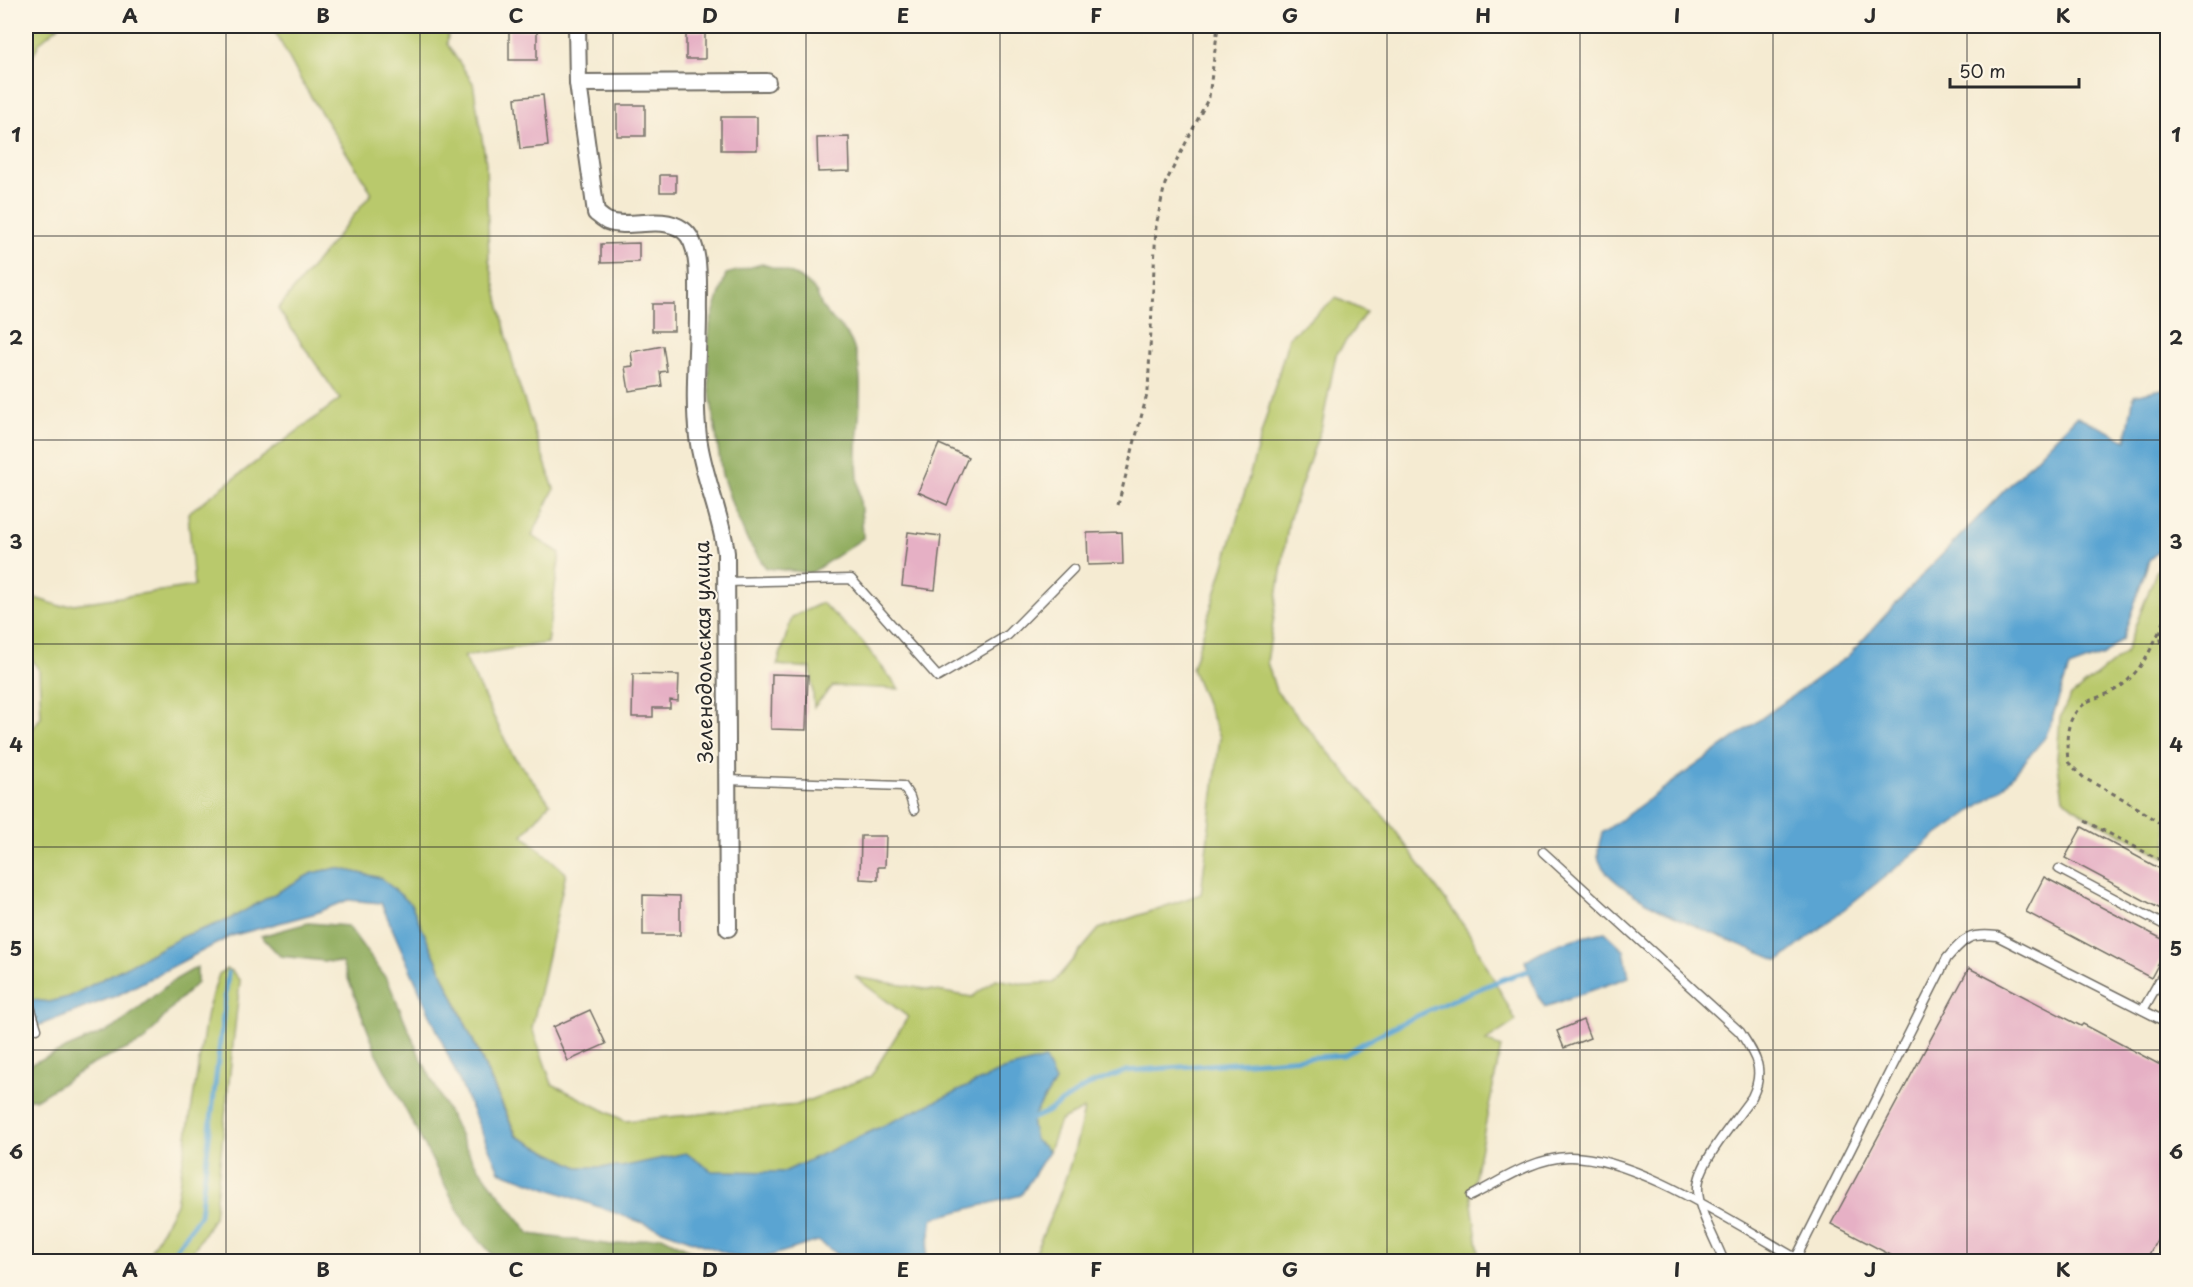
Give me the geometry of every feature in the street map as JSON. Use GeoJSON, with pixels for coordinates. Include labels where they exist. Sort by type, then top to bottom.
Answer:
{"type":"FeatureCollection","features":[{"type":"Feature","properties":{"kind":"street","name":"Зеленодольская улица"},"geometry":{"type":"LineString","coordinates":[[577,26],[578,83],[596,213],[607,221],[667,224],[684,231],[694,243],[698,342],[696,400],[698,438],[723,531],[726,582],[728,928]]}},
{"type":"Feature","properties":{"kind":"street"},"geometry":{"type":"LineString","coordinates":[[578,83],[767,82]]}},
{"type":"Feature","properties":{"kind":"lane"},"geometry":{"type":"LineString","coordinates":[[726,582],[851,579],[938,677],[1008,635],[1073,569]]}},
{"type":"Feature","properties":{"kind":"lane"},"geometry":{"type":"LineString","coordinates":[[727,780],[903,786],[914,810]]}},
{"type":"Feature","properties":{"kind":"lane"},"geometry":{"type":"LineString","coordinates":[[1543,852],[1740,1032],[1757,1059],[1758,1086],[1705,1163],[1698,1188],[1701,1205],[1724,1262]]}},
{"type":"Feature","properties":{"kind":"lane"},"geometry":{"type":"LineString","coordinates":[[2059,869],[2168,927]]}},
{"type":"Feature","properties":{"kind":"lane"},"geometry":{"type":"LineString","coordinates":[[1471,1196],[1533,1164],[1567,1157],[1602,1160],[1665,1184],[1799,1260],[1947,958],[1964,940],[1981,934],[1997,936],[2168,1023]]}},
{"type":"Feature","properties":{"kind":"lane"},"geometry":{"type":"LineString","coordinates":[[2144,1010],[2168,966]]}},
{"type":"Feature","properties":{"kind":"lane"},"geometry":{"type":"LineString","coordinates":[[26,993],[38,1029]]}},
{"type":"Feature","properties":{"kind":"path"},"geometry":{"type":"LineString","coordinates":[[1118,505],[1148,391],[1156,226],[1165,184],[1209,97],[1218,26]]}},
{"type":"Feature","properties":{"kind":"path"},"geometry":{"type":"LineString","coordinates":[[2168,613],[2149,655],[2135,673],[2115,690],[2091,700],[2078,709],[2069,724],[2066,745],[2068,762],[2084,778],[2125,800],[2168,829]]}},
{"type":"Feature","properties":{"kind":"path"},"geometry":{"type":"LineString","coordinates":[[2159,632],[2168,656]]}},
{"type":"Feature","properties":{"kind":"path"},"geometry":{"type":"LineString","coordinates":[[2085,821],[2168,864]]}},
{"type":"Feature","properties":{"kind":"green space"},"geometry":{"type":"Polygon","coordinates":[[[26,26],[59,26],[40,42],[26,69],[26,26]]]}},
{"type":"Feature","properties":{"kind":"green space"},"geometry":{"type":"Polygon","coordinates":[[[272,26],[449,26],[447,44],[473,83],[486,163],[489,260],[516,376],[554,489],[532,536],[560,553],[547,643],[464,656],[512,754],[550,803],[523,835],[566,873],[532,1028],[552,1084],[625,1121],[797,1105],[871,1076],[908,1017],[855,977],[972,997],[996,979],[1024,984],[1053,983],[1099,929],[1201,894],[1220,737],[1192,669],[1289,337],[1336,298],[1366,312],[1336,355],[1322,425],[1289,520],[1267,662],[1276,691],[1391,825],[1469,933],[1516,1021],[1486,1041],[1501,1047],[1471,1196],[1480,1261],[1031,1261],[1062,1187],[1075,1149],[1084,1109],[1060,1121],[1049,1151],[1035,1140],[1031,1119],[1055,1082],[1003,1070],[784,1172],[711,1171],[686,1153],[622,1167],[578,1167],[517,1136],[411,904],[381,878],[337,868],[312,873],[228,920],[184,936],[69,997],[49,1002],[26,999],[26,738],[41,717],[39,670],[26,650],[26,595],[60,606],[194,586],[188,513],[340,399],[278,309],[372,193],[303,84],[272,26]]]}},
{"type":"Feature","properties":{"kind":"green space"},"geometry":{"type":"Polygon","coordinates":[[[762,264],[792,274],[812,288],[825,311],[847,334],[858,362],[860,393],[857,466],[863,538],[811,573],[766,568],[747,540],[722,475],[709,386],[710,324],[726,274],[762,264]]]}},
{"type":"Feature","properties":{"kind":"green space"},"geometry":{"type":"Polygon","coordinates":[[[2167,561],[2167,858],[2083,814],[2063,798],[2057,758],[2060,718],[2070,697],[2125,653],[2156,572],[2167,561]]]}},
{"type":"Feature","properties":{"kind":"green space"},"geometry":{"type":"Polygon","coordinates":[[[822,603],[861,640],[899,689],[833,686],[814,707],[811,668],[777,665],[792,617],[822,603]]]}},
{"type":"Feature","properties":{"kind":"green space"},"geometry":{"type":"Polygon","coordinates":[[[308,923],[348,926],[388,981],[419,1054],[472,1159],[530,1234],[612,1245],[662,1236],[711,1261],[498,1261],[466,1225],[378,1057],[342,963],[280,956],[261,936],[308,923]]]}},
{"type":"Feature","properties":{"kind":"green space"},"geometry":{"type":"Polygon","coordinates":[[[197,967],[197,983],[176,1003],[143,1042],[91,1065],[37,1099],[26,1099],[26,1066],[114,1028],[171,982],[197,967]]]}},
{"type":"Feature","properties":{"kind":"green space"},"geometry":{"type":"Polygon","coordinates":[[[226,969],[232,971],[240,981],[214,1217],[187,1261],[145,1261],[176,1204],[207,1012],[219,974],[226,969]]]}},
{"type":"Feature","properties":{"kind":"water"},"geometry":{"type":"Polygon","coordinates":[[[2167,388],[2167,544],[2149,560],[2123,638],[2104,655],[2069,668],[2046,736],[2001,790],[1936,836],[1779,961],[1679,919],[1627,890],[1609,875],[1598,857],[1602,833],[1848,656],[1925,572],[2077,416],[2126,440],[2134,395],[2167,388]]]}},
{"type":"Feature","properties":{"kind":"water"},"geometry":{"type":"Polygon","coordinates":[[[337,868],[381,878],[411,904],[516,1136],[578,1167],[622,1167],[686,1153],[712,1171],[784,1172],[1003,1070],[1045,1059],[1055,1082],[1031,1120],[1035,1140],[1049,1151],[1021,1195],[933,1218],[925,1262],[848,1261],[818,1241],[748,1261],[499,1171],[381,903],[348,900],[316,913],[231,936],[118,995],[40,1025],[26,1022],[26,999],[49,1002],[69,997],[184,936],[228,920],[312,873],[337,868]]]}},
{"type":"Feature","properties":{"kind":"water"},"geometry":{"type":"Polygon","coordinates":[[[1605,932],[1624,950],[1629,977],[1545,1007],[1538,996],[1525,961],[1553,946],[1605,932]]]}},
{"type":"Feature","properties":{"kind":"building"},"geometry":{"type":"Polygon","coordinates":[[[509,30],[537,30],[537,60],[509,60],[509,30]]]}},
{"type":"Feature","properties":{"kind":"building"},"geometry":{"type":"Polygon","coordinates":[[[686,31],[705,31],[705,59],[686,59],[686,31]]]}},
{"type":"Feature","properties":{"kind":"building"},"geometry":{"type":"Polygon","coordinates":[[[543,95],[548,146],[520,149],[515,98],[543,95]]]}},
{"type":"Feature","properties":{"kind":"building"},"geometry":{"type":"Polygon","coordinates":[[[617,105],[645,105],[645,136],[617,136],[617,105]]]}},
{"type":"Feature","properties":{"kind":"building"},"geometry":{"type":"Polygon","coordinates":[[[721,117],[757,117],[757,150],[721,150],[721,117]]]}},
{"type":"Feature","properties":{"kind":"building"},"geometry":{"type":"Polygon","coordinates":[[[849,137],[850,171],[818,172],[817,138],[849,137]]]}},
{"type":"Feature","properties":{"kind":"building"},"geometry":{"type":"Polygon","coordinates":[[[660,175],[676,175],[676,192],[660,192],[660,175]]]}},
{"type":"Feature","properties":{"kind":"building"},"geometry":{"type":"Polygon","coordinates":[[[639,243],[639,262],[601,263],[601,244],[639,243]]]}},
{"type":"Feature","properties":{"kind":"building"},"geometry":{"type":"Polygon","coordinates":[[[652,304],[674,304],[674,331],[652,331],[652,304]]]}},
{"type":"Feature","properties":{"kind":"building"},"geometry":{"type":"Polygon","coordinates":[[[663,346],[667,371],[660,372],[662,386],[629,391],[625,367],[633,366],[631,352],[663,346]]]}},
{"type":"Feature","properties":{"kind":"building"},"geometry":{"type":"Polygon","coordinates":[[[939,444],[968,457],[947,505],[918,492],[939,444]]]}},
{"type":"Feature","properties":{"kind":"building"},"geometry":{"type":"Polygon","coordinates":[[[908,532],[941,536],[935,590],[902,586],[908,532]]]}},
{"type":"Feature","properties":{"kind":"building"},"geometry":{"type":"Polygon","coordinates":[[[1122,532],[1123,564],[1088,565],[1087,533],[1122,532]]]}},
{"type":"Feature","properties":{"kind":"building"},"geometry":{"type":"Polygon","coordinates":[[[633,674],[679,675],[678,701],[670,700],[670,708],[653,708],[653,717],[632,717],[633,674]]]}},
{"type":"Feature","properties":{"kind":"building"},"geometry":{"type":"Polygon","coordinates":[[[772,674],[808,675],[806,730],[771,729],[772,674]]]}},
{"type":"Feature","properties":{"kind":"building"},"geometry":{"type":"Polygon","coordinates":[[[2082,827],[2168,873],[2168,913],[2065,858],[2082,827]]]}},
{"type":"Feature","properties":{"kind":"building"},"geometry":{"type":"Polygon","coordinates":[[[861,836],[886,836],[885,867],[878,867],[878,880],[860,879],[861,836]]]}},
{"type":"Feature","properties":{"kind":"building"},"geometry":{"type":"Polygon","coordinates":[[[2044,877],[2168,942],[2151,978],[2026,912],[2044,877]]]}},
{"type":"Feature","properties":{"kind":"building"},"geometry":{"type":"Polygon","coordinates":[[[643,895],[680,896],[680,935],[643,935],[643,895]]]}},
{"type":"Feature","properties":{"kind":"building"},"geometry":{"type":"Polygon","coordinates":[[[1969,968],[2168,1069],[2168,1219],[2145,1262],[1904,1262],[1831,1224],[1969,968]]]}},
{"type":"Feature","properties":{"kind":"building"},"geometry":{"type":"Polygon","coordinates":[[[590,1010],[606,1044],[568,1061],[553,1027],[590,1010]]]}},
{"type":"Feature","properties":{"kind":"building"},"geometry":{"type":"Polygon","coordinates":[[[1583,1020],[1590,1038],[1564,1048],[1557,1031],[1583,1020]]]}},
{"type":"Feature","properties":{"kind":"waterway"},"geometry":{"type":"LineString","coordinates":[[1027,1121],[1047,1112],[1087,1086],[1126,1071],[1344,1055],[1402,1023],[1439,1006],[1498,981],[1535,969]]}},
{"type":"Feature","properties":{"kind":"waterway"},"geometry":{"type":"LineString","coordinates":[[167,1262],[200,1215],[228,973]]}}]}
